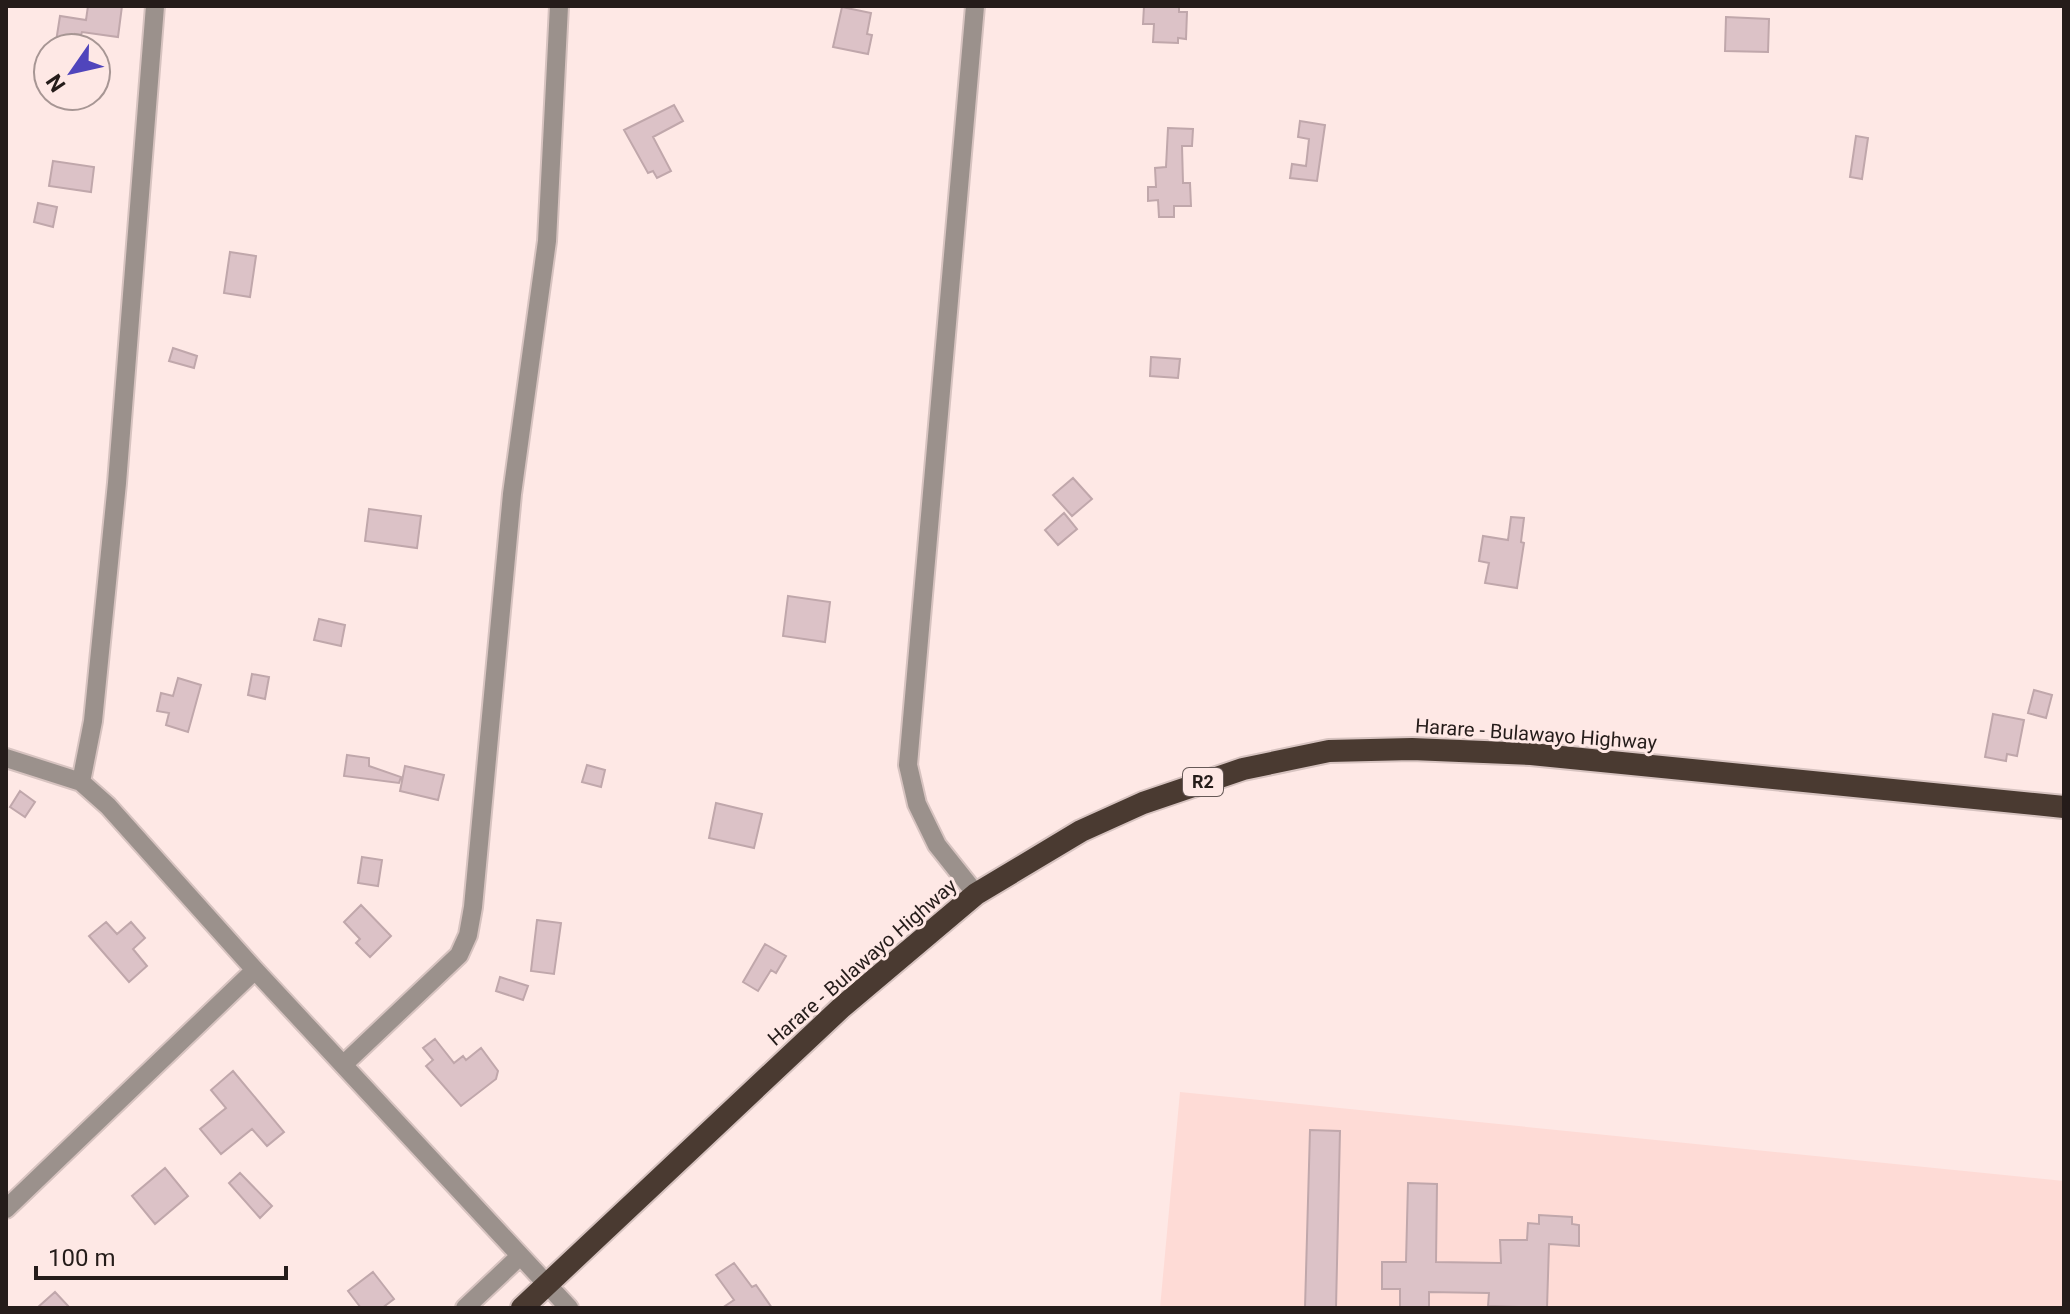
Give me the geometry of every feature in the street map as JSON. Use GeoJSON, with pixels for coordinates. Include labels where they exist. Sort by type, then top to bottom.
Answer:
{"type":"FeatureCollection","features":[{"type":"Feature","properties":{"kind":"highway","name":"Harare - Bulawayo Highway"},"geometry":{"type":"LineString","coordinates":[[522,1308],[842,1007],[976,894],[1081,831],[1143,803],[1243,769],[1329,751],[1412,749],[1531,754],[2064,807]]}},
{"type":"Feature","properties":{"kind":"street"},"geometry":{"type":"LineString","coordinates":[[81,782],[93,721],[117,483],[155,6]]}},
{"type":"Feature","properties":{"kind":"street"},"geometry":{"type":"LineString","coordinates":[[344,1064],[459,955],[468,935],[512,494],[547,241],[559,6]]}},
{"type":"Feature","properties":{"kind":"street"},"geometry":{"type":"LineString","coordinates":[[975,6],[908,765],[917,804],[937,845],[976,894]]}},
{"type":"Feature","properties":{"kind":"street"},"geometry":{"type":"LineString","coordinates":[[6,758],[81,782],[108,806],[255,970],[569,1308]]}},
{"type":"Feature","properties":{"kind":"street"},"geometry":{"type":"LineString","coordinates":[[6,1209],[255,970]]}},
{"type":"Feature","properties":{"kind":"street"},"geometry":{"type":"LineString","coordinates":[[465,1308],[519,1257]]}},
{"type":"Feature","properties":{"kind":"shaded area"},"geometry":{"type":"Polygon","coordinates":[[[1180,1092],[2064,1181],[2064,1308],[1160,1308],[1180,1092]]]}},
{"type":"Feature","properties":{"kind":"building"},"geometry":{"type":"Polygon","coordinates":[[[88,6],[122,6],[118,37],[112,36],[112,32],[58,32],[60,16],[86,20],[88,6]]]}},
{"type":"Feature","properties":{"kind":"building"},"geometry":{"type":"Polygon","coordinates":[[[1144,6],[1179,6],[1179,12],[1187,12],[1186,39],[1178,38],[1178,43],[1153,42],[1154,24],[1143,24],[1144,6]]]}},
{"type":"Feature","properties":{"kind":"building"},"geometry":{"type":"Polygon","coordinates":[[[842,7],[871,13],[867,34],[872,35],[868,54],[833,47],[842,7]]]}},
{"type":"Feature","properties":{"kind":"building"},"geometry":{"type":"Polygon","coordinates":[[[1726,17],[1769,19],[1768,52],[1725,51],[1726,17]]]}},
{"type":"Feature","properties":{"kind":"building"},"geometry":{"type":"Polygon","coordinates":[[[674,105],[683,121],[653,137],[671,171],[657,178],[653,171],[648,173],[624,130],[674,105]]]}},
{"type":"Feature","properties":{"kind":"building"},"geometry":{"type":"Polygon","coordinates":[[[1300,121],[1325,125],[1317,181],[1290,178],[1292,164],[1306,166],[1309,139],[1298,137],[1300,121]]]}},
{"type":"Feature","properties":{"kind":"building"},"geometry":{"type":"Polygon","coordinates":[[[1168,128],[1193,129],[1192,146],[1182,146],[1183,183],[1190,183],[1191,206],[1174,206],[1174,217],[1159,217],[1158,200],[1148,201],[1148,187],[1156,187],[1155,168],[1166,167],[1168,128]]]}},
{"type":"Feature","properties":{"kind":"building"},"geometry":{"type":"Polygon","coordinates":[[[1856,136],[1868,138],[1862,179],[1850,177],[1856,136]]]}},
{"type":"Feature","properties":{"kind":"building"},"geometry":{"type":"Polygon","coordinates":[[[53,161],[94,167],[91,192],[49,186],[53,161]]]}},
{"type":"Feature","properties":{"kind":"building"},"geometry":{"type":"Polygon","coordinates":[[[38,203],[57,207],[53,227],[34,222],[38,203]]]}},
{"type":"Feature","properties":{"kind":"building"},"geometry":{"type":"Polygon","coordinates":[[[230,252],[256,256],[250,297],[224,293],[230,252]]]}},
{"type":"Feature","properties":{"kind":"building"},"geometry":{"type":"Polygon","coordinates":[[[173,348],[197,356],[194,368],[169,361],[173,348]]]}},
{"type":"Feature","properties":{"kind":"building"},"geometry":{"type":"Polygon","coordinates":[[[1151,357],[1180,359],[1178,378],[1150,376],[1151,357]]]}},
{"type":"Feature","properties":{"kind":"building"},"geometry":{"type":"Polygon","coordinates":[[[1073,478],[1092,499],[1072,516],[1053,495],[1073,478]]]}},
{"type":"Feature","properties":{"kind":"building"},"geometry":{"type":"Polygon","coordinates":[[[369,509],[421,516],[417,548],[365,541],[369,509]]]}},
{"type":"Feature","properties":{"kind":"building"},"geometry":{"type":"Polygon","coordinates":[[[1064,513],[1077,529],[1058,545],[1045,530],[1064,513]]]}},
{"type":"Feature","properties":{"kind":"building"},"geometry":{"type":"Polygon","coordinates":[[[1511,517],[1524,518],[1521,542],[1524,543],[1517,588],[1485,583],[1489,563],[1479,561],[1483,536],[1508,540],[1511,517]]]}},
{"type":"Feature","properties":{"kind":"building"},"geometry":{"type":"Polygon","coordinates":[[[788,596],[830,602],[825,642],[783,636],[788,596]]]}},
{"type":"Feature","properties":{"kind":"building"},"geometry":{"type":"Polygon","coordinates":[[[319,619],[345,625],[341,646],[314,640],[319,619]]]}},
{"type":"Feature","properties":{"kind":"building"},"geometry":{"type":"Polygon","coordinates":[[[252,674],[269,677],[265,699],[248,695],[252,674]]]}},
{"type":"Feature","properties":{"kind":"building"},"geometry":{"type":"Polygon","coordinates":[[[178,678],[201,685],[188,732],[166,725],[169,713],[157,711],[161,693],[173,696],[178,678]]]}},
{"type":"Feature","properties":{"kind":"building"},"geometry":{"type":"Polygon","coordinates":[[[2034,690],[2052,695],[2046,718],[2028,713],[2034,690]]]}},
{"type":"Feature","properties":{"kind":"building"},"geometry":{"type":"Polygon","coordinates":[[[1993,714],[2024,720],[2017,756],[2007,754],[2006,761],[1985,757],[1993,714]]]}},
{"type":"Feature","properties":{"kind":"building"},"geometry":{"type":"Polygon","coordinates":[[[347,755],[369,758],[369,766],[401,777],[399,783],[344,776],[347,755]]]}},
{"type":"Feature","properties":{"kind":"building"},"geometry":{"type":"Polygon","coordinates":[[[587,765],[605,770],[601,787],[582,782],[587,765]]]}},
{"type":"Feature","properties":{"kind":"building"},"geometry":{"type":"Polygon","coordinates":[[[405,766],[444,775],[438,800],[400,791],[405,766]]]}},
{"type":"Feature","properties":{"kind":"building"},"geometry":{"type":"Polygon","coordinates":[[[20,791],[35,802],[25,817],[10,807],[20,791]]]}},
{"type":"Feature","properties":{"kind":"building"},"geometry":{"type":"Polygon","coordinates":[[[716,803],[762,814],[754,848],[709,838],[716,803]]]}},
{"type":"Feature","properties":{"kind":"building"},"geometry":{"type":"Polygon","coordinates":[[[362,857],[382,860],[378,886],[358,883],[362,857]]]}},
{"type":"Feature","properties":{"kind":"building"},"geometry":{"type":"Polygon","coordinates":[[[361,905],[391,936],[370,957],[356,943],[360,939],[344,922],[361,905]]]}},
{"type":"Feature","properties":{"kind":"building"},"geometry":{"type":"Polygon","coordinates":[[[537,920],[561,923],[554,974],[531,971],[537,920]]]}},
{"type":"Feature","properties":{"kind":"building"},"geometry":{"type":"Polygon","coordinates":[[[106,922],[117,934],[131,922],[145,938],[133,949],[147,966],[129,982],[89,936],[106,922]]]}},
{"type":"Feature","properties":{"kind":"building"},"geometry":{"type":"Polygon","coordinates":[[[765,944],[786,956],[776,973],[771,970],[758,991],[743,982],[765,944]]]}},
{"type":"Feature","properties":{"kind":"building"},"geometry":{"type":"Polygon","coordinates":[[[500,977],[528,986],[523,1000],[496,991],[500,977]]]}},
{"type":"Feature","properties":{"kind":"building"},"geometry":{"type":"Polygon","coordinates":[[[435,1039],[454,1063],[463,1056],[466,1060],[481,1048],[498,1071],[496,1079],[461,1106],[426,1066],[433,1060],[423,1048],[435,1039]]]}},
{"type":"Feature","properties":{"kind":"building"},"geometry":{"type":"Polygon","coordinates":[[[233,1071],[284,1132],[267,1146],[252,1129],[221,1154],[200,1129],[226,1108],[211,1090],[233,1071]]]}},
{"type":"Feature","properties":{"kind":"building"},"geometry":{"type":"Polygon","coordinates":[[[1310,1130],[1340,1131],[1336,1308],[1305,1308],[1310,1130]]]}},
{"type":"Feature","properties":{"kind":"building"},"geometry":{"type":"Polygon","coordinates":[[[165,1168],[188,1196],[155,1224],[132,1196],[165,1168]]]}},
{"type":"Feature","properties":{"kind":"building"},"geometry":{"type":"Polygon","coordinates":[[[240,1173],[272,1206],[260,1218],[229,1183],[240,1173]]]}},
{"type":"Feature","properties":{"kind":"building"},"geometry":{"type":"Polygon","coordinates":[[[1408,1183],[1437,1184],[1436,1262],[1501,1263],[1500,1240],[1527,1240],[1528,1223],[1539,1224],[1539,1215],[1572,1217],[1572,1224],[1579,1225],[1579,1246],[1549,1244],[1547,1308],[1488,1306],[1489,1293],[1429,1292],[1429,1308],[1400,1308],[1400,1289],[1382,1289],[1382,1262],[1406,1262],[1408,1183]]]}},
{"type":"Feature","properties":{"kind":"building"},"geometry":{"type":"Polygon","coordinates":[[[734,1263],[752,1287],[756,1285],[772,1308],[722,1308],[734,1300],[716,1275],[734,1263]]]}},
{"type":"Feature","properties":{"kind":"building"},"geometry":{"type":"Polygon","coordinates":[[[373,1272],[394,1299],[382,1308],[361,1308],[348,1291],[373,1272]]]}},
{"type":"Feature","properties":{"kind":"building"},"geometry":{"type":"Polygon","coordinates":[[[55,1292],[70,1308],[37,1308],[55,1292]]]}}]}
